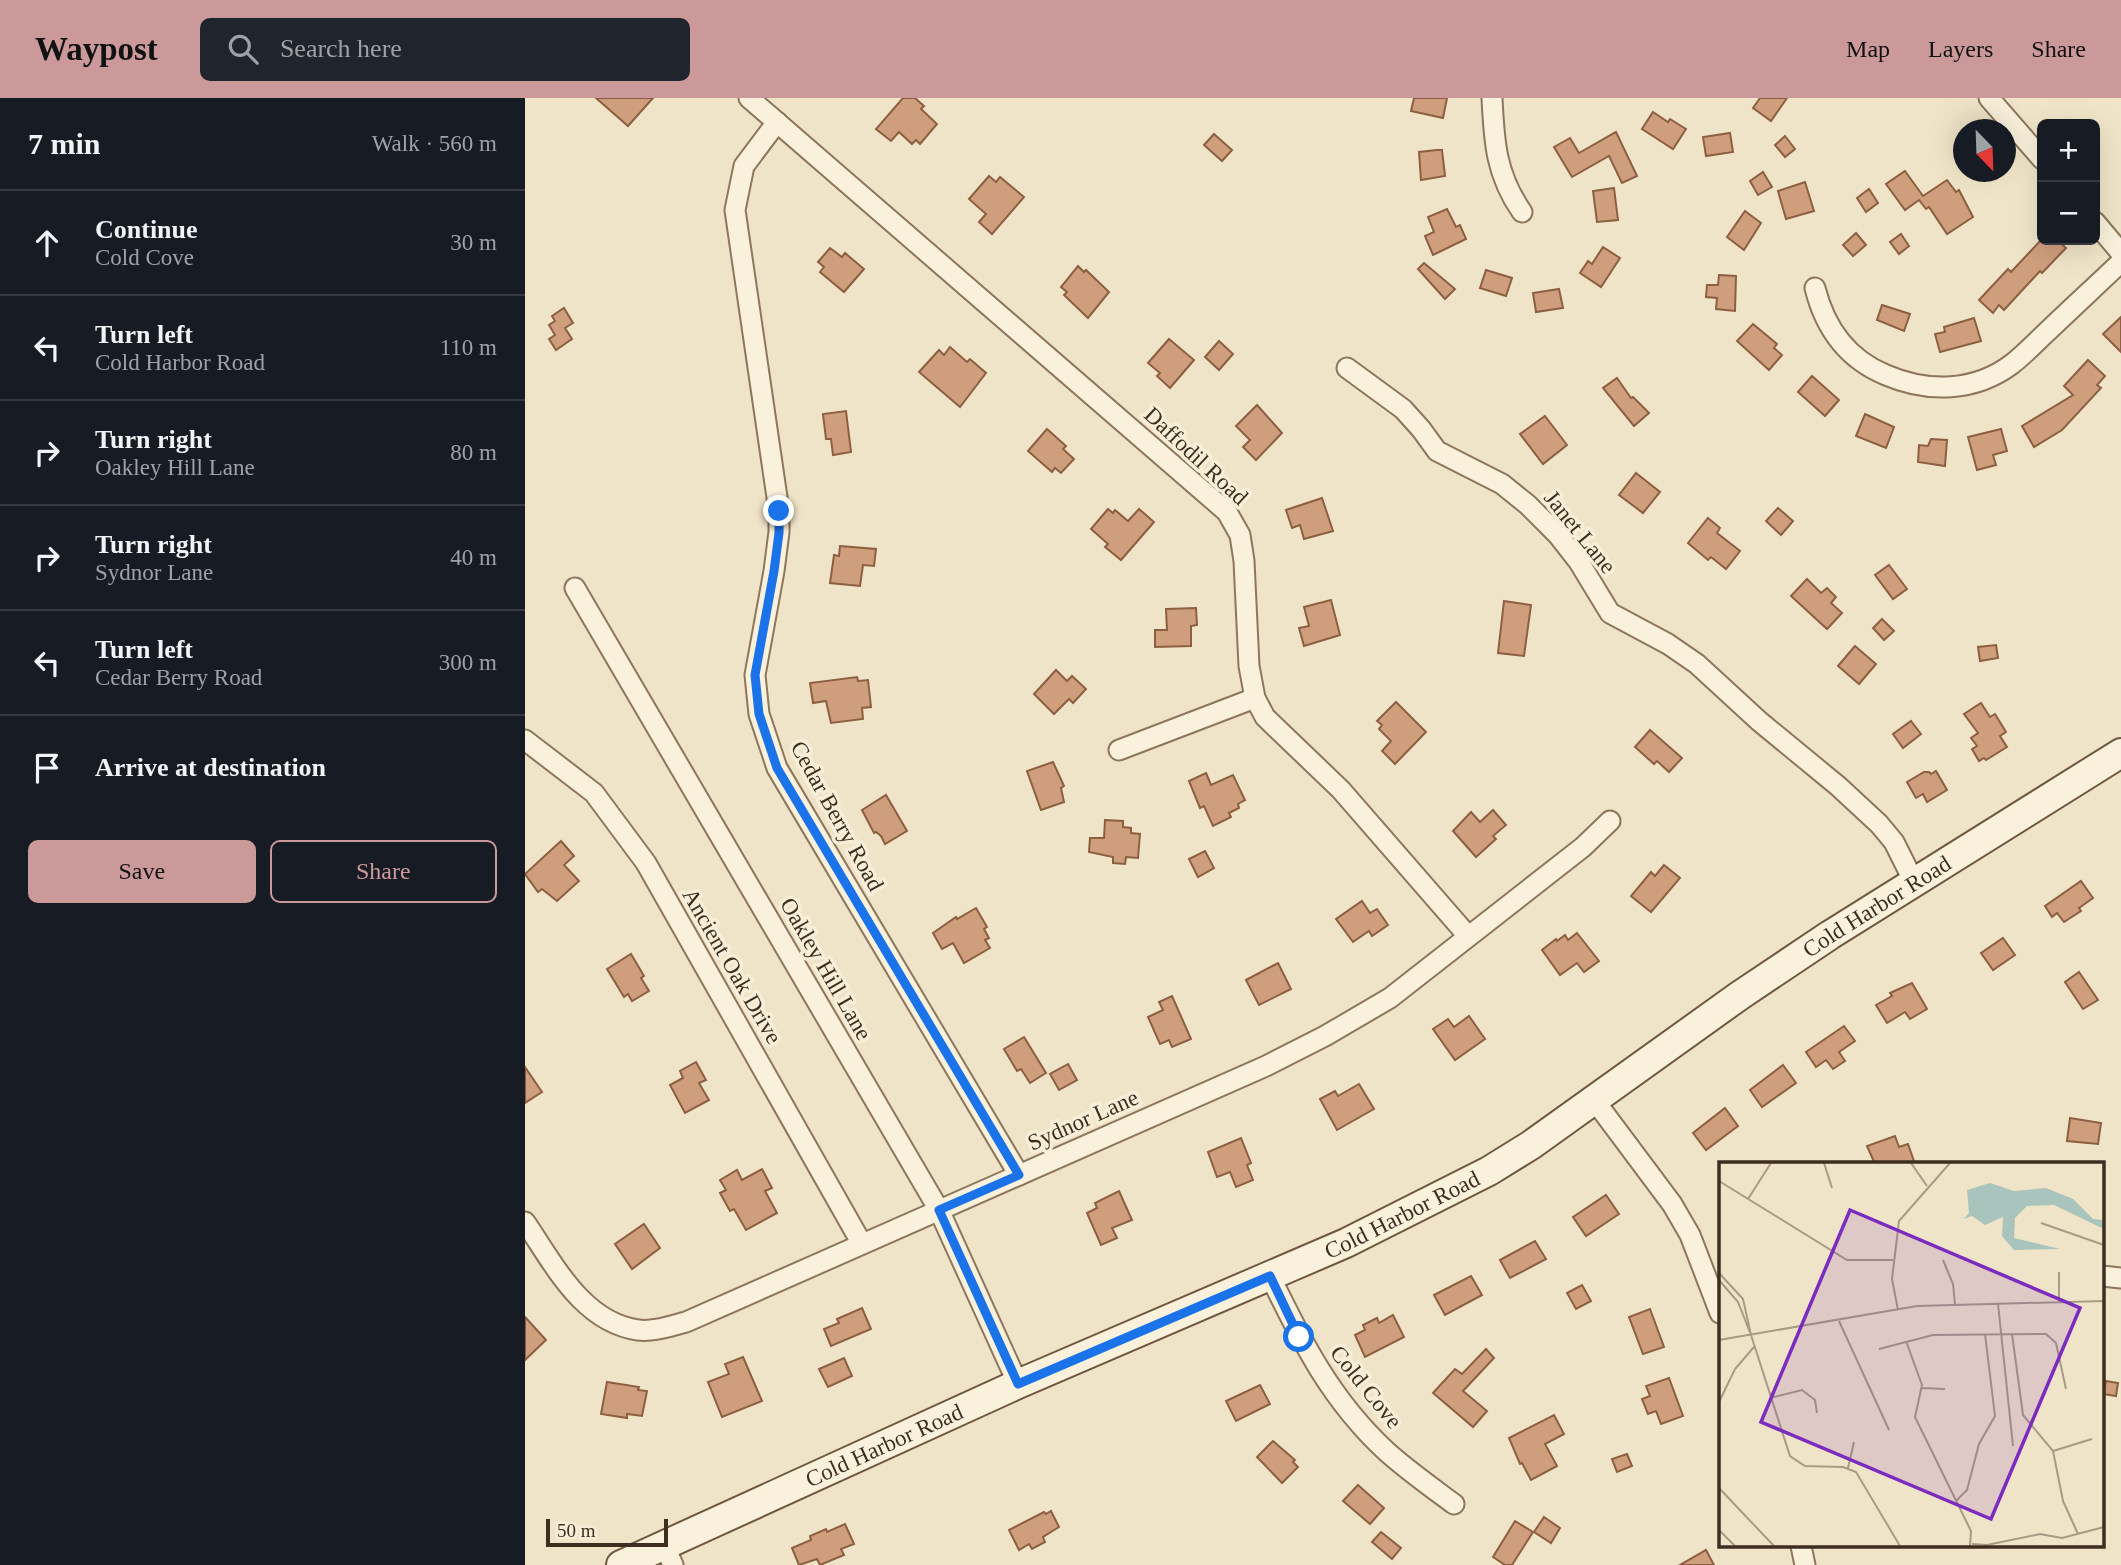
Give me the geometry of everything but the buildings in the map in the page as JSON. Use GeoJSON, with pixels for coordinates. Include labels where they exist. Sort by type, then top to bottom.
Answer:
{"type":"FeatureCollection","features":[{"type":"Feature","properties":{"kind":"main road","name":"Cold Harbor Road"},"geometry":{"type":"LineString","coordinates":[[621,1565],[668,1555],[1018,1384],[1270,1276],[1421,1207],[1489,1171],[1595,1101],[1739,996],[1830,934],[2121,753]]}},
{"type":"Feature","properties":{"kind":"street","name":"Daffodil Road"},"geometry":{"type":"LineString","coordinates":[[749,98],[1227,512],[1240,535],[1244,561],[1248,655],[1255,698],[1265,717],[1341,790],[1468,936]]}},
{"type":"Feature","properties":{"kind":"street"},"geometry":{"type":"LineString","coordinates":[[1492,98],[1493,126],[1503,179],[1522,212]]}},
{"type":"Feature","properties":{"kind":"street"},"geometry":{"type":"LineString","coordinates":[[1989,98],[2037,153]]}},
{"type":"Feature","properties":{"kind":"street","name":"Cedar Berry Road"},"geometry":{"type":"LineString","coordinates":[[777,122],[744,166],[736,210],[779,511],[774,571],[755,675],[759,714],[777,768],[1019,1175]]}},
{"type":"Feature","properties":{"kind":"street"},"geometry":{"type":"LineString","coordinates":[[2100,228],[2121,253]]}},
{"type":"Feature","properties":{"kind":"street"},"geometry":{"type":"LineString","coordinates":[[1815,288],[1820,309],[1829,327],[1856,359],[1874,370],[1917,386],[1960,387],[1980,381],[2013,363],[2121,262]]}},
{"type":"Feature","properties":{"kind":"street","name":"Janet Lane"},"geometry":{"type":"LineString","coordinates":[[1347,369],[1403,409],[1437,451],[1502,484],[1528,505],[1579,562],[1610,614],[1668,643],[1697,664],[1759,721],[1838,786],[1879,824],[1894,842],[1914,882]]}},
{"type":"Feature","properties":{"kind":"street","name":"Oakley Hill Lane"},"geometry":{"type":"LineString","coordinates":[[575,588],[939,1210],[1018,1384]]}},
{"type":"Feature","properties":{"kind":"street"},"geometry":{"type":"LineString","coordinates":[[1119,750],[1255,698]]}},
{"type":"Feature","properties":{"kind":"street","name":"Ancient Oak Drive"},"geometry":{"type":"LineString","coordinates":[[525,740],[594,793],[646,863],[862,1244]]}},
{"type":"Feature","properties":{"kind":"street","name":"Sydnor Lane"},"geometry":{"type":"LineString","coordinates":[[525,1222],[570,1288],[590,1308],[612,1322],[640,1330],[661,1329],[686,1322],[1266,1066],[1325,1037],[1390,998],[1583,847],[1610,821]]}},
{"type":"Feature","properties":{"kind":"street"},"geometry":{"type":"LineString","coordinates":[[1595,1101],[1672,1203],[1690,1235],[1719,1310]]}},
{"type":"Feature","properties":{"kind":"street","name":"Cold Cove"},"geometry":{"type":"LineString","coordinates":[[1270,1276],[1311,1358],[1331,1388],[1387,1451],[1454,1504]]}},
{"type":"Feature","properties":{"kind":"street"},"geometry":{"type":"LineString","coordinates":[[2103,1276],[2121,1278]]}},
{"type":"Feature","properties":{"kind":"route"},"geometry":{"type":"LineString","coordinates":[[779,511],[774,571],[755,675],[759,714],[777,768],[1019,1175],[939,1210],[1018,1384],[1270,1276],[1299,1337]]}}]}
